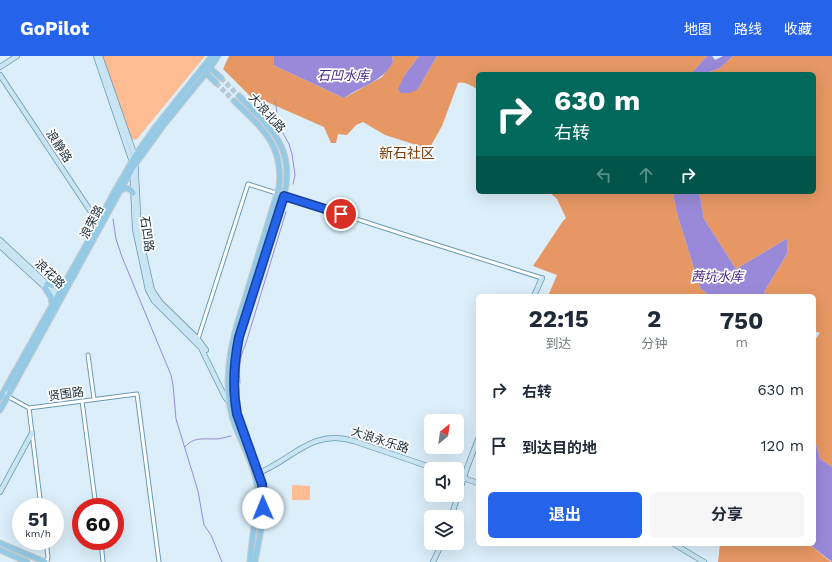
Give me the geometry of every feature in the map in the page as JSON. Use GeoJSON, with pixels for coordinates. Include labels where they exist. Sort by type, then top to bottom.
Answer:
{"type":"FeatureCollection","features":[{"type":"Feature","properties":{"kind":"main road"},"geometry":{"type":"LineString","coordinates":[[0,67],[17,56]]}},
{"type":"Feature","properties":{"kind":"main road","name":"石凹路"},"geometry":{"type":"LineString","coordinates":[[96,56],[134,162],[139,233],[152,290],[160,302],[207,352],[226,400],[229,402],[230,401]]}},
{"type":"Feature","properties":{"kind":"main road"},"geometry":{"type":"LineString","coordinates":[[100,56],[135,156]]}},
{"type":"Feature","properties":{"kind":"main road","name":"浪荣路"},"geometry":{"type":"LineString","coordinates":[[208,67],[212,56]]}},
{"type":"Feature","properties":{"kind":"main road","name":"浪荣路"},"geometry":{"type":"LineString","coordinates":[[0,410],[68,278],[99,226],[107,216],[121,190],[132,169],[135,156],[154,128],[218,56]]}},
{"type":"Feature","properties":{"kind":"main road"},"geometry":{"type":"LineString","coordinates":[[216,83],[206,73],[208,67],[221,78]]}},
{"type":"Feature","properties":{"kind":"main road","name":"浪荣路"},"geometry":{"type":"LineString","coordinates":[[0,398],[99,226],[104,210],[112,196],[134,162],[206,73]]}},
{"type":"Feature","properties":{"kind":"main road","name":"浪静路"},"geometry":{"type":"LineString","coordinates":[[0,75],[99,226]]}},
{"type":"Feature","properties":{"kind":"main road","name":"大浪北路"},"geometry":{"type":"LineString","coordinates":[[239,96],[274,133],[282,145],[287,160],[288,174],[284,196],[239,337],[235,359],[234,394],[237,414],[255,474],[258,490],[250,562]]}},
{"type":"Feature","properties":{"kind":"main road","name":"大浪北路"},"geometry":{"type":"LineString","coordinates":[[234,101],[260,126],[270,139],[277,153],[280,165],[280,177],[277,194],[232,342],[228,370],[230,401],[235,426],[255,474],[262,484],[263,502],[255,562]]}},
{"type":"Feature","properties":{"kind":"main road","name":"石凹路"},"geometry":{"type":"LineString","coordinates":[[132,169],[136,239],[148,290],[154,301],[198,341]]}},
{"type":"Feature","properties":{"kind":"main road"},"geometry":{"type":"LineString","coordinates":[[121,190],[127,188],[133,193]]}},
{"type":"Feature","properties":{"kind":"main road","name":"浪花路"},"geometry":{"type":"LineString","coordinates":[[0,240],[46,286]]}},
{"type":"Feature","properties":{"kind":"main road","name":"浪花路"},"geometry":{"type":"LineString","coordinates":[[0,246],[59,297]]}},
{"type":"Feature","properties":{"kind":"main road"},"geometry":{"type":"LineString","coordinates":[[51,308],[52,300],[46,286],[56,286],[68,278]]}},
{"type":"Feature","properties":{"kind":"main road"},"geometry":{"type":"LineString","coordinates":[[535,294],[542,278]]}},
{"type":"Feature","properties":{"kind":"main road"},"geometry":{"type":"LineString","coordinates":[[0,492],[32,433]]}},
{"type":"Feature","properties":{"kind":"main road","name":"大浪永乐路"},"geometry":{"type":"LineString","coordinates":[[255,474],[314,441],[331,438],[346,438],[424,465]]}},
{"type":"Feature","properties":{"kind":"main road"},"geometry":{"type":"LineString","coordinates":[[464,475],[476,444]]}},
{"type":"Feature","properties":{"kind":"main road"},"geometry":{"type":"LineString","coordinates":[[464,478],[476,482]]}},
{"type":"Feature","properties":{"kind":"main road"},"geometry":{"type":"LineString","coordinates":[[0,543],[46,562]]}},
{"type":"Feature","properties":{"kind":"main road"},"geometry":{"type":"LineString","coordinates":[[677,546],[704,562]]}},
{"type":"Feature","properties":{"kind":"main road"},"geometry":{"type":"LineString","coordinates":[[0,550],[27,562]]}},
{"type":"Feature","properties":{"kind":"main road"},"geometry":{"type":"LineString","coordinates":[[433,562],[439,550]]}},
{"type":"Feature","properties":{"kind":"street"},"geometry":{"type":"LineString","coordinates":[[198,341],[248,184],[542,278]]}},
{"type":"Feature","properties":{"kind":"street"},"geometry":{"type":"LineString","coordinates":[[88,355],[94,399]]}},
{"type":"Feature","properties":{"kind":"street"},"geometry":{"type":"LineString","coordinates":[[5,389],[8,396],[29,408],[40,498]]}},
{"type":"Feature","properties":{"kind":"street","name":"贤围路"},"geometry":{"type":"LineString","coordinates":[[29,408],[137,394],[159,562]]}},
{"type":"Feature","properties":{"kind":"street"},"geometry":{"type":"LineString","coordinates":[[82,401],[95,498]]}},
{"type":"Feature","properties":{"kind":"street"},"geometry":{"type":"LineString","coordinates":[[46,562],[48,557],[47,550]]}},
{"type":"Feature","properties":{"kind":"street"},"geometry":{"type":"LineString","coordinates":[[101,550],[103,562]]}},
{"type":"Feature","properties":{"kind":"shaded area"},"geometry":{"type":"Polygon","coordinates":[[[102,56],[205,56],[135,140],[131,138],[102,56]]]}},
{"type":"Feature","properties":{"kind":"shaded area"},"geometry":{"type":"Polygon","coordinates":[[[229,56],[274,56],[273,65],[344,98],[382,77],[393,62],[392,56],[419,56],[404,76],[418,89],[437,56],[707,56],[693,72],[476,72],[476,89],[466,83],[458,83],[442,126],[429,149],[385,135],[363,122],[356,125],[347,135],[338,134],[336,143],[331,143],[324,127],[267,102],[254,100],[223,69],[229,56]]]}},
{"type":"Feature","properties":{"kind":"shaded area"},"geometry":{"type":"Polygon","coordinates":[[[733,56],[832,56],[832,467],[820,459],[816,444],[816,338],[820,333],[816,332],[816,294],[766,294],[764,292],[787,254],[788,238],[736,269],[704,219],[699,194],[816,194],[816,72],[709,72],[720,68],[733,56]]]}},
{"type":"Feature","properties":{"kind":"shaded area"},"geometry":{"type":"Polygon","coordinates":[[[551,194],[673,194],[676,210],[700,288],[708,294],[549,294],[557,275],[533,266],[566,218],[557,199],[551,194]]]}},
{"type":"Feature","properties":{"kind":"shaded area"},"geometry":{"type":"Polygon","coordinates":[[[292,485],[310,486],[310,500],[292,500],[292,485]]]}},
{"type":"Feature","properties":{"kind":"shaded area"},"geometry":{"type":"Polygon","coordinates":[[[720,546],[811,546],[831,562],[718,562],[720,546]]]}},
{"type":"Feature","properties":{"kind":"water","name":"石凹水库"},"geometry":{"type":"Polygon","coordinates":[[[274,56],[392,56],[393,62],[389,69],[378,79],[344,98],[273,65],[274,56]]]}},
{"type":"Feature","properties":{"kind":"water","name":"石凹水库"},"geometry":{"type":"Polygon","coordinates":[[[419,56],[437,56],[418,89],[410,93],[401,93],[398,89],[404,76],[419,56]]]}},
{"type":"Feature","properties":{"kind":"water"},"geometry":{"type":"Polygon","coordinates":[[[707,56],[712,56],[715,60],[723,56],[733,56],[720,68],[709,72],[693,72],[707,56]]]}},
{"type":"Feature","properties":{"kind":"water","name":"茜坑水库"},"geometry":{"type":"Polygon","coordinates":[[[673,194],[699,194],[704,219],[736,269],[788,238],[787,254],[764,292],[766,294],[708,294],[700,288],[676,210],[673,194]]]}},
{"type":"Feature","properties":{"kind":"water"},"geometry":{"type":"Polygon","coordinates":[[[816,444],[820,459],[832,467],[832,562],[812,546],[816,546],[816,444]]]}},
{"type":"Feature","properties":{"kind":"waterway"},"geometry":{"type":"LineString","coordinates":[[275,100],[279,126],[289,144],[292,154],[295,175],[293,184]]}},
{"type":"Feature","properties":{"kind":"waterway"},"geometry":{"type":"LineString","coordinates":[[240,383],[242,355],[286,212]]}},
{"type":"Feature","properties":{"kind":"waterway"},"geometry":{"type":"LineString","coordinates":[[113,219],[116,239],[122,257],[171,375],[176,419],[198,491],[204,525],[211,535],[222,562]]}},
{"type":"Feature","properties":{"kind":"waterway"},"geometry":{"type":"LineString","coordinates":[[185,447],[195,440],[217,439],[231,436]]}},
{"type":"Feature","properties":{"kind":"tunnel"},"geometry":{"type":"LineString","coordinates":[[221,78],[239,96]]}},
{"type":"Feature","properties":{"kind":"tunnel"},"geometry":{"type":"LineString","coordinates":[[216,83],[234,101]]}},
{"type":"Feature","properties":{"kind":"district","name":"新石社区"},"geometry":{"type":"Point","coordinates":[407,153]}},
{"type":"Feature","properties":{"kind":"route"},"geometry":{"type":"LineString","coordinates":[[263,508],[262,484],[257,474],[235,405],[235,359],[239,337],[284,196],[341,214]]}}]}
